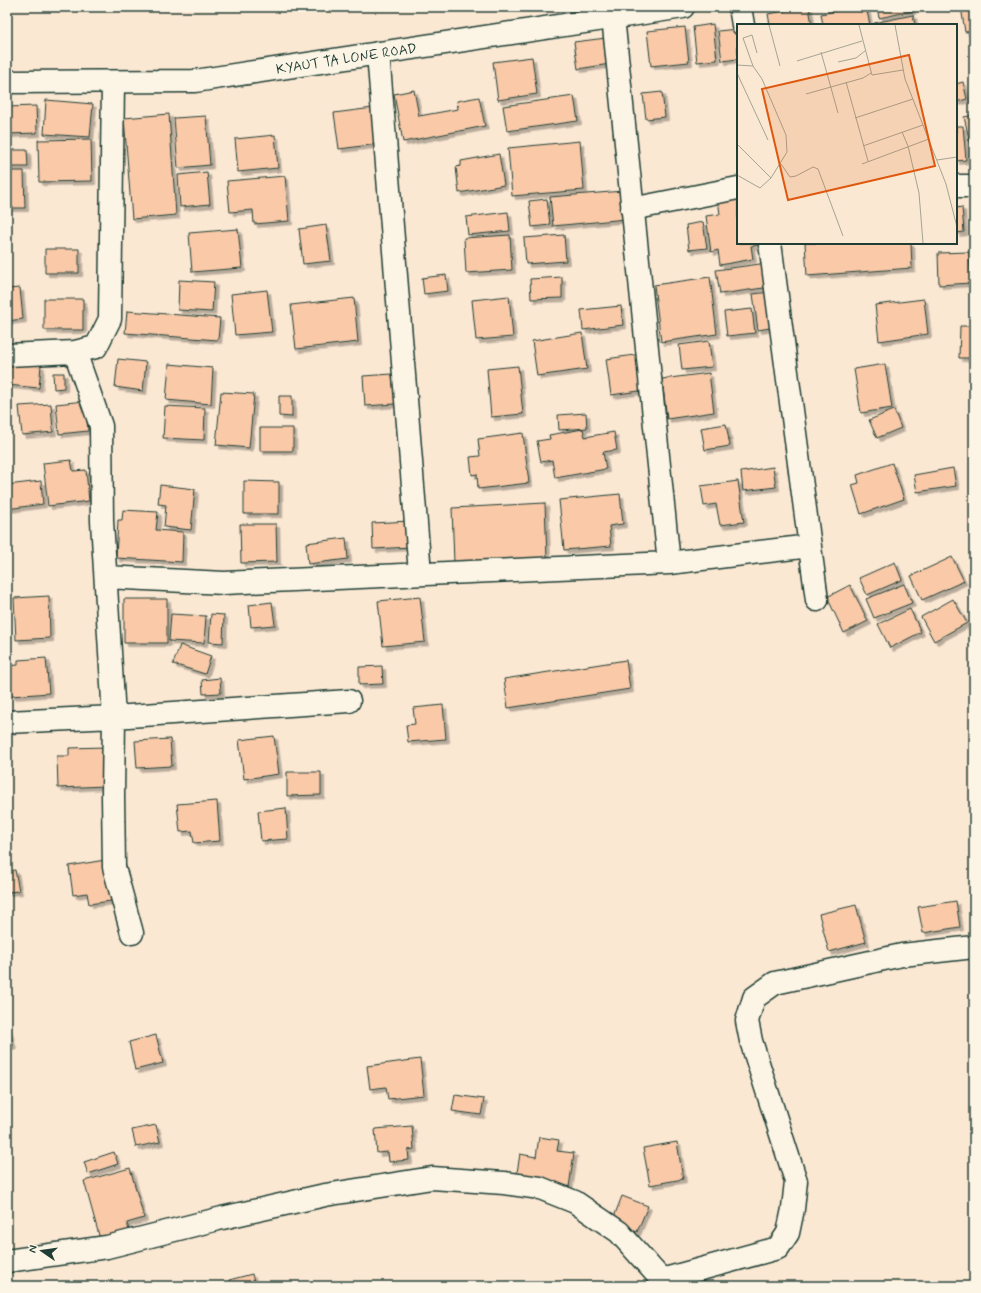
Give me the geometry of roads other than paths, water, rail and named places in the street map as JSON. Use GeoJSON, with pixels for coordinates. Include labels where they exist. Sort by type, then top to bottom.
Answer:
{"type":"FeatureCollection","features":[{"type":"Feature","properties":{"kind":"street","name":"KYAUT TA LONE ROAD"},"geometry":{"type":"LineString","coordinates":[[7,82],[195,81],[683,7]]}},
{"type":"Feature","properties":{"kind":"street"},"geometry":{"type":"LineString","coordinates":[[740,7],[743,24]]}},
{"type":"Feature","properties":{"kind":"street"},"geometry":{"type":"LineString","coordinates":[[613,17],[669,563]]}},
{"type":"Feature","properties":{"kind":"street"},"geometry":{"type":"LineString","coordinates":[[378,53],[420,573]]}},
{"type":"Feature","properties":{"kind":"street"},"geometry":{"type":"LineString","coordinates":[[7,355],[75,352],[96,348],[110,319],[113,82]]}},
{"type":"Feature","properties":{"kind":"street"},"geometry":{"type":"LineString","coordinates":[[957,186],[974,186]]}},
{"type":"Feature","properties":{"kind":"street"},"geometry":{"type":"LineString","coordinates":[[632,209],[737,188]]}},
{"type":"Feature","properties":{"kind":"street"},"geometry":{"type":"LineString","coordinates":[[770,244],[817,600]]}},
{"type":"Feature","properties":{"kind":"street"},"geometry":{"type":"LineString","coordinates":[[75,352],[101,426],[102,521],[114,717],[114,867],[132,933]]}},
{"type":"Feature","properties":{"kind":"street"},"geometry":{"type":"LineString","coordinates":[[106,577],[224,582],[669,563],[810,546]]}},
{"type":"Feature","properties":{"kind":"street"},"geometry":{"type":"LineString","coordinates":[[7,722],[114,717],[349,702]]}},
{"type":"Feature","properties":{"kind":"street"},"geometry":{"type":"LineString","coordinates":[[7,1261],[107,1247],[222,1218],[325,1195],[432,1178],[504,1183],[540,1188],[575,1202],[619,1232],[664,1283],[778,1248],[788,1232],[793,1209],[796,1181],[751,1041],[747,1021],[754,998],[775,983],[902,955],[974,947]]}}]}
